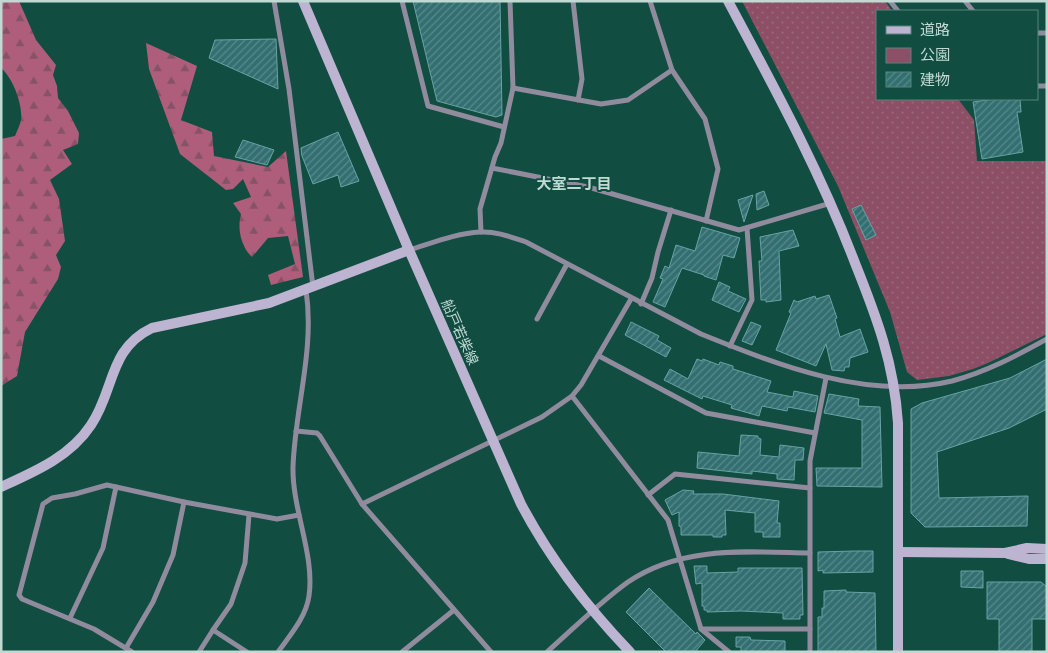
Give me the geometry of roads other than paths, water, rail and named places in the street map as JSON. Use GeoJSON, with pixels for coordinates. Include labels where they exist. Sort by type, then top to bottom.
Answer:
{"type":"FeatureCollection","features":[{"type":"Feature","properties":{"kind":"street"},"geometry":{"type":"LineString","coordinates":[[274,1],[289,89],[310,288],[309,333],[296,431],[293,486],[308,563],[309,595],[300,622],[278,652]]}},
{"type":"Feature","properties":{"kind":"street","name":"船戸若柴線"},"geometry":{"type":"LineString","coordinates":[[303,1],[409,250],[521,504],[538,535],[561,570],[593,612],[630,652]]}},
{"type":"Feature","properties":{"kind":"street"},"geometry":{"type":"LineString","coordinates":[[402,1],[428,106],[504,127]]}},
{"type":"Feature","properties":{"kind":"street"},"geometry":{"type":"LineString","coordinates":[[480,232],[480,209],[501,143],[513,88],[510,1]]}},
{"type":"Feature","properties":{"kind":"street"},"geometry":{"type":"LineString","coordinates":[[573,1],[582,79],[578,100]]}},
{"type":"Feature","properties":{"kind":"street"},"geometry":{"type":"LineString","coordinates":[[650,1],[672,70],[705,120],[718,169],[706,221]]}},
{"type":"Feature","properties":{"kind":"street"},"geometry":{"type":"LineString","coordinates":[[728,1],[795,125],[831,203],[887,350],[895,387],[898,423],[898,652]]}},
{"type":"Feature","properties":{"kind":"street"},"geometry":{"type":"LineString","coordinates":[[513,88],[601,104],[628,100],[672,70]]}},
{"type":"Feature","properties":{"kind":"street"},"geometry":{"type":"LineString","coordinates":[[492,168],[588,187],[739,230],[831,203]]}},
{"type":"Feature","properties":{"kind":"street"},"geometry":{"type":"LineString","coordinates":[[641,304],[652,278],[671,210]]}},
{"type":"Feature","properties":{"kind":"street"},"geometry":{"type":"LineString","coordinates":[[730,346],[752,300],[747,228]]}},
{"type":"Feature","properties":{"kind":"street"},"geometry":{"type":"LineString","coordinates":[[1,487],[53,462],[82,438],[100,410],[123,352],[129,343],[141,333],[152,328],[269,303],[409,250],[456,236],[480,232],[504,234],[526,242],[631,299],[701,334],[730,346],[826,378],[868,385],[895,387],[951,381],[1004,362],[1047,339]]}},
{"type":"Feature","properties":{"kind":"street"},"geometry":{"type":"LineString","coordinates":[[537,319],[567,264]]}},
{"type":"Feature","properties":{"kind":"street"},"geometry":{"type":"LineString","coordinates":[[362,504],[542,418],[572,396],[599,356],[631,299]]}},
{"type":"Feature","properties":{"kind":"street"},"geometry":{"type":"LineString","coordinates":[[599,356],[706,413],[815,433]]}},
{"type":"Feature","properties":{"kind":"street"},"geometry":{"type":"LineString","coordinates":[[810,652],[810,461],[826,378]]}},
{"type":"Feature","properties":{"kind":"street"},"geometry":{"type":"LineString","coordinates":[[572,396],[668,520],[701,628],[729,652]]}},
{"type":"Feature","properties":{"kind":"street"},"geometry":{"type":"LineString","coordinates":[[296,431],[316,433],[320,436],[362,504],[492,652]]}},
{"type":"Feature","properties":{"kind":"street"},"geometry":{"type":"LineString","coordinates":[[648,495],[675,474],[810,488]]}},
{"type":"Feature","properties":{"kind":"street"},"geometry":{"type":"LineString","coordinates":[[132,652],[94,629],[22,599],[20,595],[43,504],[52,498],[106,485],[249,515],[277,519],[299,515]]}},
{"type":"Feature","properties":{"kind":"street"},"geometry":{"type":"LineString","coordinates":[[70,618],[103,548],[116,487]]}},
{"type":"Feature","properties":{"kind":"street"},"geometry":{"type":"LineString","coordinates":[[126,648],[153,602],[173,555],[184,502]]}},
{"type":"Feature","properties":{"kind":"street"},"geometry":{"type":"LineString","coordinates":[[199,652],[231,604],[245,563],[249,515]]}},
{"type":"Feature","properties":{"kind":"street"},"geometry":{"type":"LineString","coordinates":[[899,552],[1005,553],[1027,548],[1047,548]]}},
{"type":"Feature","properties":{"kind":"street"},"geometry":{"type":"LineString","coordinates":[[547,652],[629,582],[651,569],[680,558],[710,553],[810,553]]}},
{"type":"Feature","properties":{"kind":"street"},"geometry":{"type":"LineString","coordinates":[[1005,553],[1029,559],[1047,559]]}},
{"type":"Feature","properties":{"kind":"street"},"geometry":{"type":"LineString","coordinates":[[402,652],[454,610]]}},
{"type":"Feature","properties":{"kind":"street"},"geometry":{"type":"LineString","coordinates":[[701,628],[810,628]]}},
{"type":"Feature","properties":{"kind":"street"},"geometry":{"type":"LineString","coordinates":[[213,630],[247,652]]}},
{"type":"Feature","properties":{"kind":"district","name":"大室二丁目"},"geometry":{"type":"Point","coordinates":[574,184]}}]}
